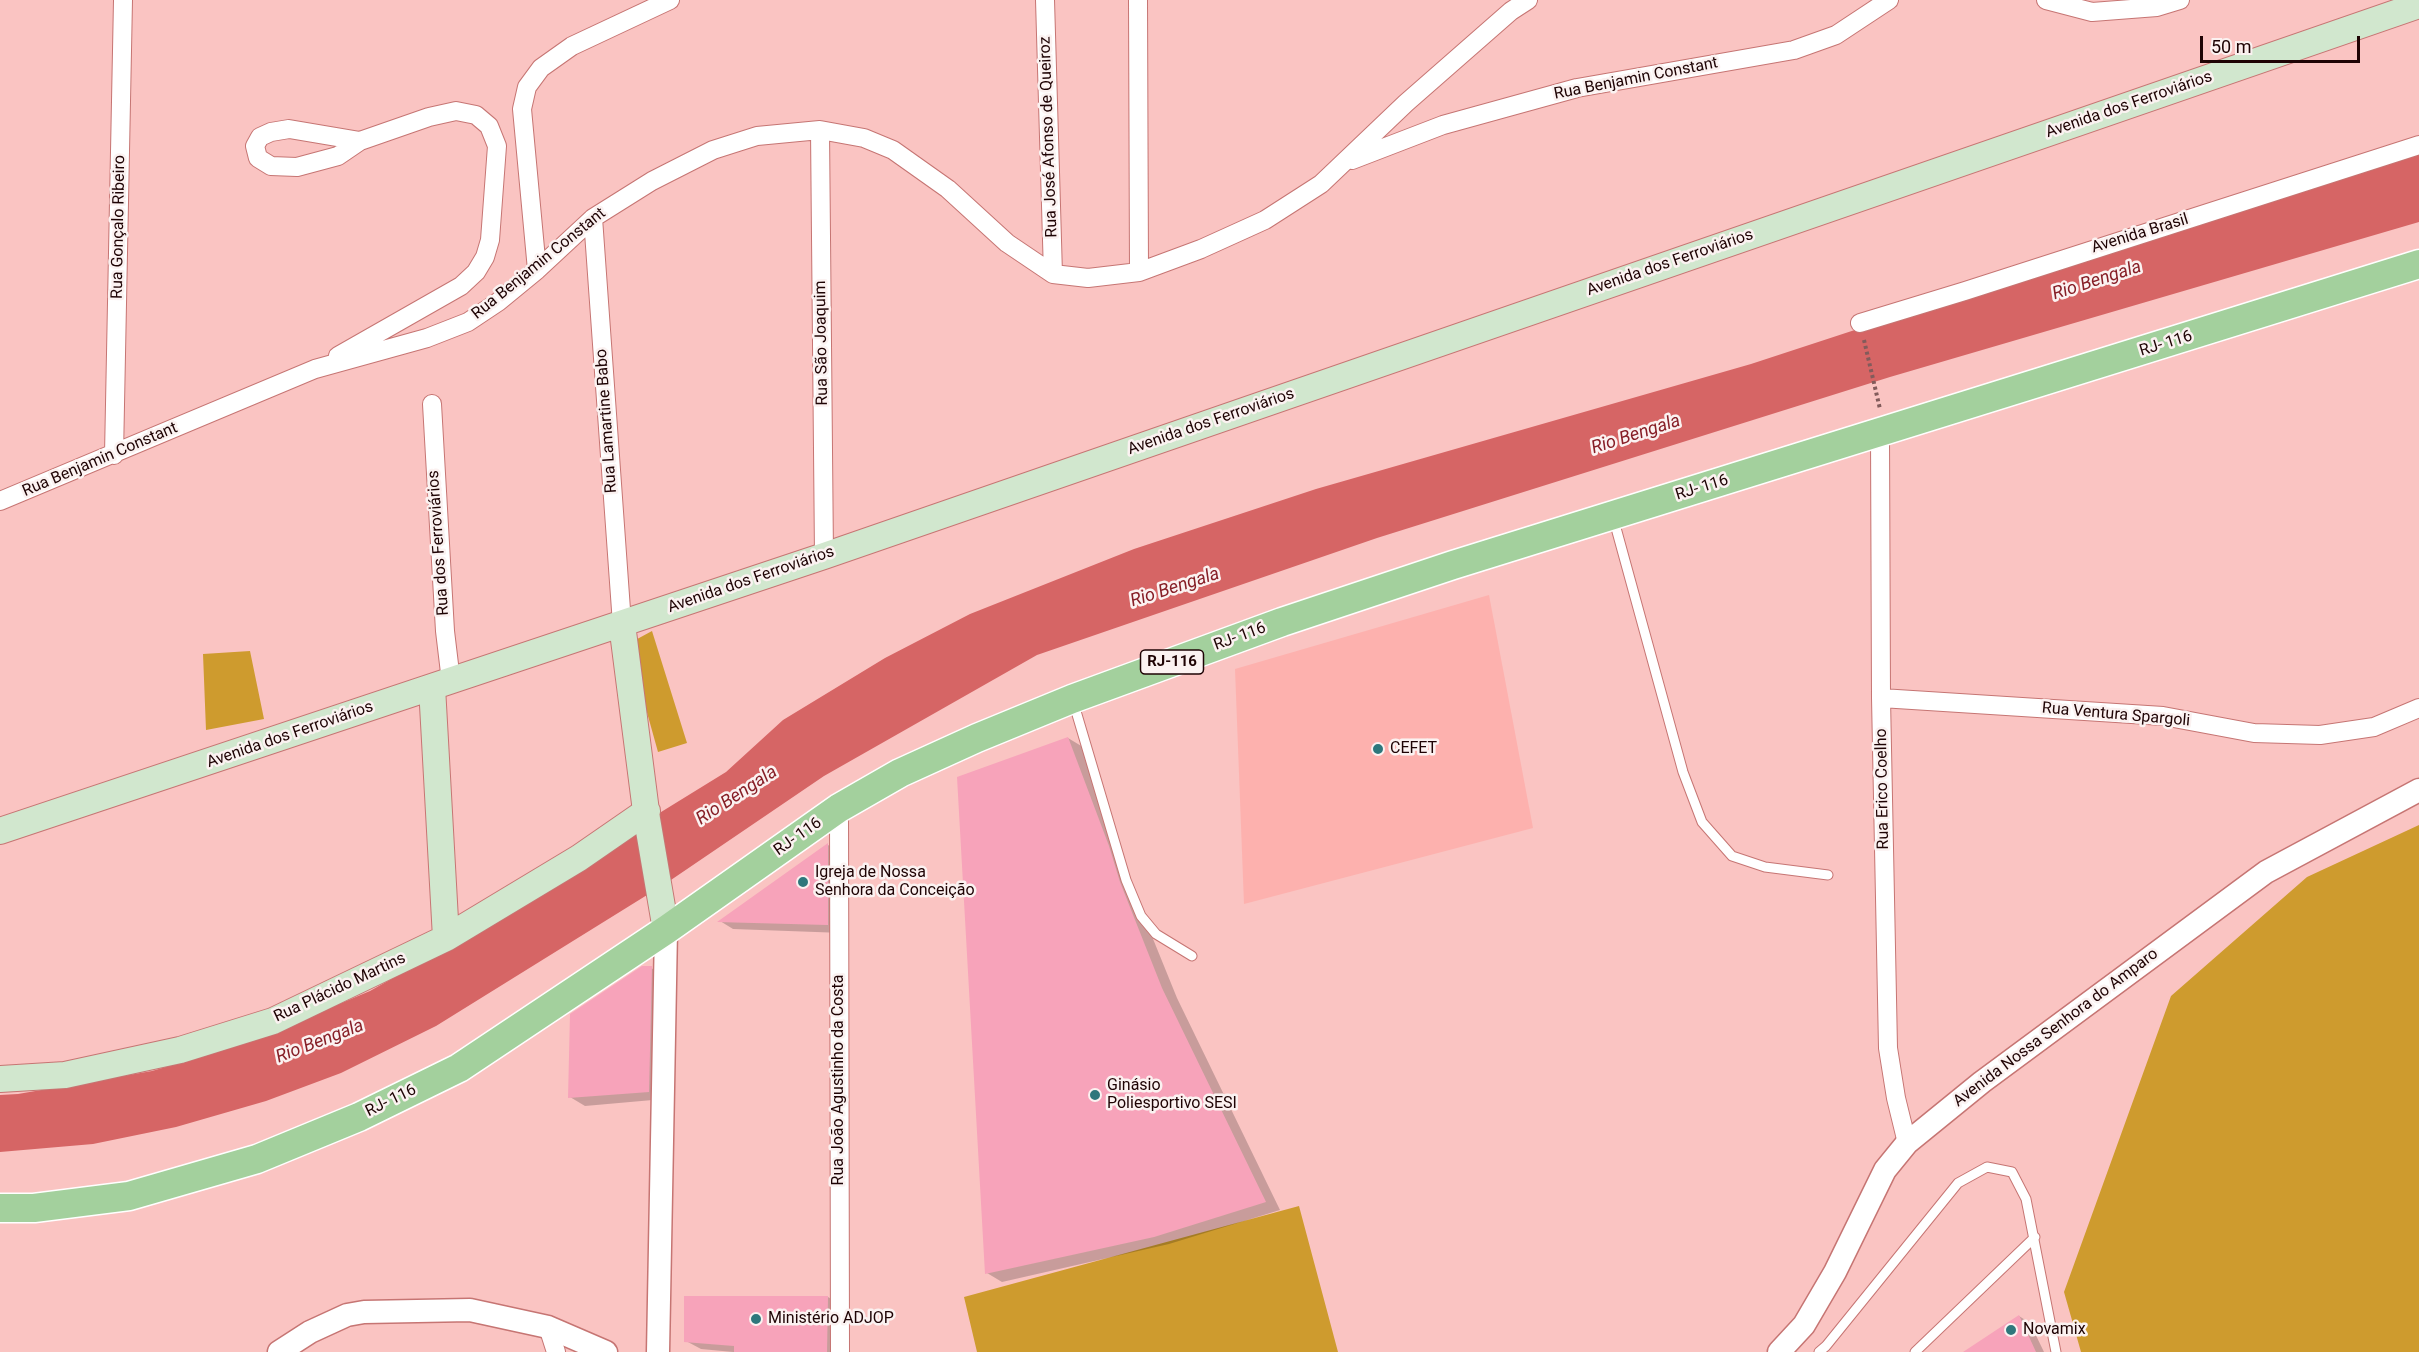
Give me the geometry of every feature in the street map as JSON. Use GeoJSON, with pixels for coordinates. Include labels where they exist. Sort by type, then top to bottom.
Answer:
{"type":"FeatureCollection","features":[{"type":"Feature","properties":{"kind":"main road","name":"Avenida dos Ferroviários"},"geometry":{"type":"LineString","coordinates":[[0,831],[824,556],[2419,5]]}},
{"type":"Feature","properties":{"kind":"main road","name":"RJ- 116"},"geometry":{"type":"LineString","coordinates":[[0,1208],[34,1208],[129,1196],[257,1159],[359,1117],[459,1068],[664,918],[839,808],[900,773],[1072,699],[1294,618],[1612,515],[1880,434],[2419,264]]}},
{"type":"Feature","properties":{"kind":"main road"},"geometry":{"type":"LineString","coordinates":[[622,624],[647,815],[664,918]]}},
{"type":"Feature","properties":{"kind":"main road"},"geometry":{"type":"LineString","coordinates":[[442,684],[446,938]]}},
{"type":"Feature","properties":{"kind":"main road","name":"Rua Plácido Martins"},"geometry":{"type":"LineString","coordinates":[[0,1079],[65,1075],[180,1050],[273,1021],[446,938],[647,815]]}},
{"type":"Feature","properties":{"kind":"street","name":"Rua Gonçalo Ribeiro"},"geometry":{"type":"LineString","coordinates":[[114,455],[123,0]]}},
{"type":"Feature","properties":{"kind":"street"},"geometry":{"type":"LineString","coordinates":[[537,270],[522,109],[527,87],[541,68],[572,46],[670,0]]}},
{"type":"Feature","properties":{"kind":"street","name":"Rua José Afonso de Queiroz"},"geometry":{"type":"LineString","coordinates":[[1045,0],[1053,274]]}},
{"type":"Feature","properties":{"kind":"street"},"geometry":{"type":"LineString","coordinates":[[1138,0],[1139,272]]}},
{"type":"Feature","properties":{"kind":"street","name":"Rua Benjamin Constant"},"geometry":{"type":"LineString","coordinates":[[0,501],[315,369],[427,338],[468,322],[498,302],[537,270],[593,218],[652,181],[712,150],[757,136],[820,130],[864,138],[893,150],[948,189],[1007,243],[1053,274],[1088,278],[1139,272],[1201,249],[1265,220],[1321,184],[1406,103],[1511,11],[1528,0]]}},
{"type":"Feature","properties":{"kind":"street","name":"Rua Benjamin Constant"},"geometry":{"type":"LineString","coordinates":[[1344,163],[1443,125],[1577,88],[1794,50],[1836,35],[1889,0]]}},
{"type":"Feature","properties":{"kind":"street"},"geometry":{"type":"LineString","coordinates":[[2046,0],[2092,12],[2157,7],[2180,0]]}},
{"type":"Feature","properties":{"kind":"street"},"geometry":{"type":"LineString","coordinates":[[315,369],[460,286],[476,272],[485,257],[490,240],[496,146],[489,126],[476,115],[456,111],[438,115],[360,141],[338,156],[297,167],[271,165],[258,158],[255,146],[260,137],[271,132],[289,129],[360,141]]}},
{"type":"Feature","properties":{"kind":"street","name":"Rua São Joaquim"},"geometry":{"type":"LineString","coordinates":[[820,130],[824,556]]}},
{"type":"Feature","properties":{"kind":"street","name":"Avenida Brasil"},"geometry":{"type":"LineString","coordinates":[[1862,330],[1965,291],[2419,145]]}},
{"type":"Feature","properties":{"kind":"street","name":"Rua Lamartine Babo"},"geometry":{"type":"LineString","coordinates":[[593,218],[622,624]]}},
{"type":"Feature","properties":{"kind":"street","name":"Rua dos Ferroviários"},"geometry":{"type":"LineString","coordinates":[[432,404],[445,631],[442,684]]}},
{"type":"Feature","properties":{"kind":"street","name":"Rua Erico Coelho"},"geometry":{"type":"LineString","coordinates":[[1880,434],[1881,698],[1888,1048],[1896,1098],[1907,1143]]}},
{"type":"Feature","properties":{"kind":"street","name":"Rua Ventura Spargoli"},"geometry":{"type":"LineString","coordinates":[[1881,698],[2163,717],[2254,734],[2320,735],[2374,727],[2419,708]]}},
{"type":"Feature","properties":{"kind":"street","name":"Avenida Nossa Senhora do Amparo"},"geometry":{"type":"LineString","coordinates":[[1779,1352],[1804,1325],[1835,1272],[1885,1170],[1907,1143],[1974,1088],[2266,872],[2419,790]]}},
{"type":"Feature","properties":{"kind":"street","name":"Rua João Agustinho da Costa"},"geometry":{"type":"LineString","coordinates":[[839,808],[840,1352]]}},
{"type":"Feature","properties":{"kind":"street"},"geometry":{"type":"LineString","coordinates":[[658,1352],[664,918]]}},
{"type":"Feature","properties":{"kind":"street"},"geometry":{"type":"LineString","coordinates":[[279,1352],[330,1321],[364,1312],[470,1310],[548,1327],[606,1352]]}},
{"type":"Feature","properties":{"kind":"street"},"geometry":{"type":"LineString","coordinates":[[548,1327],[555,1352]]}},
{"type":"Feature","properties":{"kind":"lane"},"geometry":{"type":"LineString","coordinates":[[1612,515],[1683,772],[1702,822],[1732,856],[1765,867],[1828,874]]}},
{"type":"Feature","properties":{"kind":"lane"},"geometry":{"type":"LineString","coordinates":[[1072,699],[1126,880],[1141,916],[1156,934],[1192,956]]}},
{"type":"Feature","properties":{"kind":"lane"},"geometry":{"type":"LineString","coordinates":[[1819,1352],[1958,1183],[1988,1167],[2012,1172],[2026,1199],[2056,1352]]}},
{"type":"Feature","properties":{"kind":"lane"},"geometry":{"type":"LineString","coordinates":[[1915,1352],[2035,1237]]}},
{"type":"Feature","properties":{"kind":"path"},"geometry":{"type":"LineString","coordinates":[[1862,330],[1880,402]]}},
{"type":"Feature","properties":{"kind":"shaded area","name":"CEFET"},"geometry":{"type":"Polygon","coordinates":[[[1489,595],[1533,828],[1244,904],[1235,669],[1489,595]]]}},
{"type":"Feature","properties":{"kind":"shaded area"},"geometry":{"type":"Polygon","coordinates":[[[652,631],[687,743],[658,752],[628,644],[652,631]]]}},
{"type":"Feature","properties":{"kind":"shaded area"},"geometry":{"type":"Polygon","coordinates":[[[250,651],[264,719],[206,730],[203,654],[250,651]]]}},
{"type":"Feature","properties":{"kind":"shaded area"},"geometry":{"type":"Polygon","coordinates":[[[2419,825],[2419,1352],[2081,1352],[2064,1292],[2171,996],[2307,877],[2419,825]]]}},
{"type":"Feature","properties":{"kind":"shaded area"},"geometry":{"type":"Polygon","coordinates":[[[1299,1206],[1338,1352],[977,1352],[964,1297],[1299,1206]]]}},
{"type":"Feature","properties":{"kind":"water","name":"Rio Bengala"},"geometry":{"type":"Polygon","coordinates":[[[2419,149],[2419,222],[1890,377],[1377,538],[1037,655],[824,776],[668,882],[436,1026],[341,1073],[266,1101],[176,1127],[93,1144],[0,1152],[0,1095],[18,1094],[152,1071],[244,1044],[370,991],[477,931],[580,862],[726,772],[783,720],[885,658],[970,614],[1134,549],[1316,489],[1751,364],[2157,231],[2419,149]]]}},
{"type":"Feature","properties":{"kind":"building","name":"Ginásio Poliesportivo SESI"},"geometry":{"type":"Polygon","coordinates":[[[1068,737],[1120,882],[1162,988],[1266,1202],[1154,1237],[985,1274],[957,777],[1068,737]]]}},
{"type":"Feature","properties":{"kind":"building","name":"Igreja de Nossa Senhora da Conceição"},"geometry":{"type":"Polygon","coordinates":[[[828,843],[828,925],[717,922],[828,843]]]}},
{"type":"Feature","properties":{"kind":"building"},"geometry":{"type":"Polygon","coordinates":[[[642,966],[652,966],[649,1092],[568,1098],[570,1014],[642,966]]]}},
{"type":"Feature","properties":{"kind":"building","name":"Ministério ADJOP"},"geometry":{"type":"Polygon","coordinates":[[[684,1296],[828,1296],[827,1352],[734,1352],[734,1346],[684,1342],[684,1296]]]}},
{"type":"Feature","properties":{"kind":"building","name":"Novamix"},"geometry":{"type":"Polygon","coordinates":[[[2019,1315],[2036,1352],[1963,1352],[2019,1315]]]}},
{"type":"Feature","properties":{"kind":"place","name":"CEFET"},"geometry":{"type":"Point","coordinates":[1378,749]}},
{"type":"Feature","properties":{"kind":"place","name":"Igreja de Nossa Senhora da Conceição"},"geometry":{"type":"Point","coordinates":[803,882]}},
{"type":"Feature","properties":{"kind":"place","name":"Ginásio Poliesportivo SESI"},"geometry":{"type":"Point","coordinates":[1095,1095]}},
{"type":"Feature","properties":{"kind":"place","name":"Ministério ADJOP"},"geometry":{"type":"Point","coordinates":[756,1319]}},
{"type":"Feature","properties":{"kind":"place","name":"Novamix"},"geometry":{"type":"Point","coordinates":[2011,1330]}}]}
